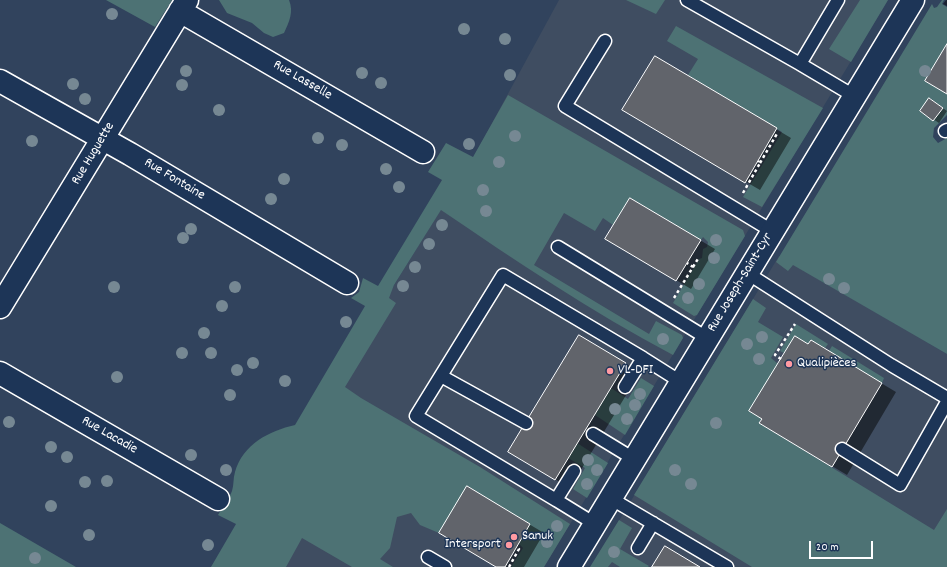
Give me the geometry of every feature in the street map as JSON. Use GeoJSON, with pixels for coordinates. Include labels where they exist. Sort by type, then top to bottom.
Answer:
{"type":"FeatureCollection","features":[{"type":"Feature","properties":{"kind":"street","name":"Rue Joseph-Saint-Cyr"},"geometry":{"type":"LineString","coordinates":[[569,567],[913,0]]}},
{"type":"Feature","properties":{"kind":"street","name":"Rue Huguette"},"geometry":{"type":"LineString","coordinates":[[0,307],[184,6]]}},
{"type":"Feature","properties":{"kind":"street","name":"Rue Lasselle"},"geometry":{"type":"LineString","coordinates":[[184,6],[424,152]]}},
{"type":"Feature","properties":{"kind":"street","name":"Rue Fontaine"},"geometry":{"type":"LineString","coordinates":[[0,81],[103,139],[347,283]]}},
{"type":"Feature","properties":{"kind":"street","name":"Rue Lacadie"},"geometry":{"type":"LineString","coordinates":[[0,373],[218,499]]}},
{"type":"Feature","properties":{"kind":"lane"},"geometry":{"type":"LineString","coordinates":[[687,0],[854,96]]}},
{"type":"Feature","properties":{"kind":"lane"},"geometry":{"type":"LineString","coordinates":[[800,64],[838,0]]}},
{"type":"Feature","properties":{"kind":"lane"},"geometry":{"type":"LineString","coordinates":[[605,41],[565,106],[772,231]]}},
{"type":"Feature","properties":{"kind":"lane"},"geometry":{"type":"LineString","coordinates":[[558,247],[707,338]]}},
{"type":"Feature","properties":{"kind":"lane"},"geometry":{"type":"LineString","coordinates":[[747,273],[947,398]]}},
{"type":"Feature","properties":{"kind":"lane"},"geometry":{"type":"LineString","coordinates":[[595,524],[416,416],[503,275],[681,382]]}},
{"type":"Feature","properties":{"kind":"lane"},"geometry":{"type":"LineString","coordinates":[[625,387],[643,358]]}},
{"type":"Feature","properties":{"kind":"lane"},"geometry":{"type":"LineString","coordinates":[[441,376],[526,424]]}},
{"type":"Feature","properties":{"kind":"lane"},"geometry":{"type":"LineString","coordinates":[[842,449],[900,485],[947,402]]}},
{"type":"Feature","properties":{"kind":"lane"},"geometry":{"type":"LineString","coordinates":[[592,434],[634,460]]}},
{"type":"Feature","properties":{"kind":"lane"},"geometry":{"type":"LineString","coordinates":[[556,500],[574,471]]}},
{"type":"Feature","properties":{"kind":"lane"},"geometry":{"type":"LineString","coordinates":[[610,498],[727,567]]}},
{"type":"Feature","properties":{"kind":"lane"},"geometry":{"type":"LineString","coordinates":[[638,548],[653,523]]}},
{"type":"Feature","properties":{"kind":"lane"},"geometry":{"type":"LineString","coordinates":[[428,558],[445,567]]}},
{"type":"Feature","properties":{"kind":"path"},"geometry":{"type":"LineString","coordinates":[[746,188],[759,162],[778,132]]}},
{"type":"Feature","properties":{"kind":"path"},"geometry":{"type":"LineString","coordinates":[[671,302],[699,257]]}},
{"type":"Feature","properties":{"kind":"path"},"geometry":{"type":"LineString","coordinates":[[687,263],[693,267]]}},
{"type":"Feature","properties":{"kind":"path"},"geometry":{"type":"LineString","coordinates":[[781,359],[775,355],[795,324]]}},
{"type":"Feature","properties":{"kind":"path"},"geometry":{"type":"LineString","coordinates":[[509,567],[519,549],[517,547]]}},
{"type":"Feature","properties":{"kind":"shaded area"},"geometry":{"type":"Polygon","coordinates":[[[559,0],[888,0],[544,567],[211,567],[388,298],[394,285],[473,158],[559,0]]]}},
{"type":"Feature","properties":{"kind":"shaded area"},"geometry":{"type":"Polygon","coordinates":[[[779,256],[947,354],[947,567],[591,567],[779,256]]]}},
{"type":"Feature","properties":{"kind":"green space"},"geometry":{"type":"Polygon","coordinates":[[[106,0],[172,0],[155,27],[106,0]]]}},
{"type":"Feature","properties":{"kind":"green space"},"geometry":{"type":"Polygon","coordinates":[[[219,0],[289,0],[291,9],[288,25],[284,33],[273,37],[264,33],[252,23],[227,13],[219,0]]]}},
{"type":"Feature","properties":{"kind":"green space"},"geometry":{"type":"Polygon","coordinates":[[[626,0],[665,0],[656,14],[626,0]]]}},
{"type":"Feature","properties":{"kind":"green space"},"geometry":{"type":"Polygon","coordinates":[[[860,0],[888,0],[851,62],[829,49],[860,0]]]}},
{"type":"Feature","properties":{"kind":"green space"},"geometry":{"type":"Polygon","coordinates":[[[942,0],[944,0],[942,4],[947,7],[947,44],[925,81],[947,94],[947,115],[934,128],[933,137],[938,143],[947,138],[947,354],[793,265],[788,271],[776,262],[932,4],[934,8],[937,7],[942,0]],[[930,98],[920,111],[933,121],[943,108],[930,98]]]}},
{"type":"Feature","properties":{"kind":"green space"},"geometry":{"type":"Polygon","coordinates":[[[676,26],[823,108],[762,207],[743,197],[782,132],[688,75],[698,59],[667,41],[676,26]]]}},
{"type":"Feature","properties":{"kind":"green space"},"geometry":{"type":"Polygon","coordinates":[[[508,95],[743,230],[745,236],[697,315],[694,316],[673,303],[699,259],[702,258],[703,249],[707,247],[708,242],[703,237],[701,240],[630,198],[613,225],[603,218],[595,231],[564,213],[534,265],[649,334],[656,321],[682,335],[683,338],[673,355],[584,304],[441,210],[394,285],[389,298],[396,303],[345,387],[361,398],[480,467],[570,524],[544,567],[511,567],[523,548],[519,544],[530,524],[468,487],[439,533],[420,525],[411,513],[397,517],[390,548],[380,559],[393,567],[352,567],[302,538],[286,567],[211,567],[236,524],[218,515],[232,491],[235,472],[244,454],[258,440],[276,431],[295,425],[365,306],[351,298],[359,292],[363,278],[378,286],[442,180],[428,172],[446,143],[473,157],[508,95]]]}},
{"type":"Feature","properties":{"kind":"green space"},"geometry":{"type":"Polygon","coordinates":[[[753,299],[766,308],[758,322],[783,337],[771,358],[778,364],[750,411],[762,419],[759,423],[934,530],[947,509],[947,567],[752,567],[634,495],[753,299]]]}},
{"type":"Feature","properties":{"kind":"green space"},"geometry":{"type":"Polygon","coordinates":[[[796,324],[828,344],[825,348],[811,340],[808,344],[795,336],[784,353],[780,351],[796,324]]]}},
{"type":"Feature","properties":{"kind":"green space"},"geometry":{"type":"Polygon","coordinates":[[[832,346],[884,378],[882,383],[829,351],[832,346]]]}},
{"type":"Feature","properties":{"kind":"green space"},"geometry":{"type":"Polygon","coordinates":[[[641,378],[654,386],[625,435],[595,415],[611,388],[628,399],[641,378]]]}},
{"type":"Feature","properties":{"kind":"green space"},"geometry":{"type":"Polygon","coordinates":[[[577,443],[608,463],[587,498],[573,489],[585,468],[568,458],[577,443]]]}},
{"type":"Feature","properties":{"kind":"green space"},"geometry":{"type":"Polygon","coordinates":[[[619,520],[632,528],[620,549],[649,566],[620,567],[612,562],[608,567],[590,567],[619,520]]]}},
{"type":"Feature","properties":{"kind":"green space"},"geometry":{"type":"Polygon","coordinates":[[[0,523],[76,567],[0,567],[0,523]]]}},
{"type":"Feature","properties":{"kind":"building"},"geometry":{"type":"Polygon","coordinates":[[[947,44],[947,94],[925,81],[947,44]]]}},
{"type":"Feature","properties":{"kind":"building"},"geometry":{"type":"Polygon","coordinates":[[[655,56],[777,128],[745,183],[622,110],[655,56]]]}},
{"type":"Feature","properties":{"kind":"building"},"geometry":{"type":"Polygon","coordinates":[[[929,98],[943,108],[933,121],[920,111],[929,98]]]}},
{"type":"Feature","properties":{"kind":"building"},"geometry":{"type":"Polygon","coordinates":[[[630,198],[701,240],[676,281],[605,239],[630,198]]]}},
{"type":"Feature","properties":{"kind":"building"},"geometry":{"type":"Polygon","coordinates":[[[579,335],[626,363],[555,480],[508,452],[579,335]]]}},
{"type":"Feature","properties":{"kind":"building"},"geometry":{"type":"Polygon","coordinates":[[[795,336],[808,344],[811,340],[882,383],[832,467],[759,423],[762,419],[749,411],[795,336]]]}},
{"type":"Feature","properties":{"kind":"building"},"geometry":{"type":"Polygon","coordinates":[[[467,486],[530,524],[505,567],[496,567],[439,533],[467,486]]]}},
{"type":"Feature","properties":{"kind":"building"},"geometry":{"type":"Polygon","coordinates":[[[665,546],[700,567],[652,567],[665,546]]]}},
{"type":"Feature","properties":{"kind":"place","name":"Qualipièces"},"geometry":{"type":"Point","coordinates":[789,364]}},
{"type":"Feature","properties":{"kind":"place","name":"VL-DFI"},"geometry":{"type":"Point","coordinates":[610,371]}},
{"type":"Feature","properties":{"kind":"place","name":"Sanuk"},"geometry":{"type":"Point","coordinates":[514,537]}},
{"type":"Feature","properties":{"kind":"place","name":"Intersport"},"geometry":{"type":"Point","coordinates":[509,545]}}]}
